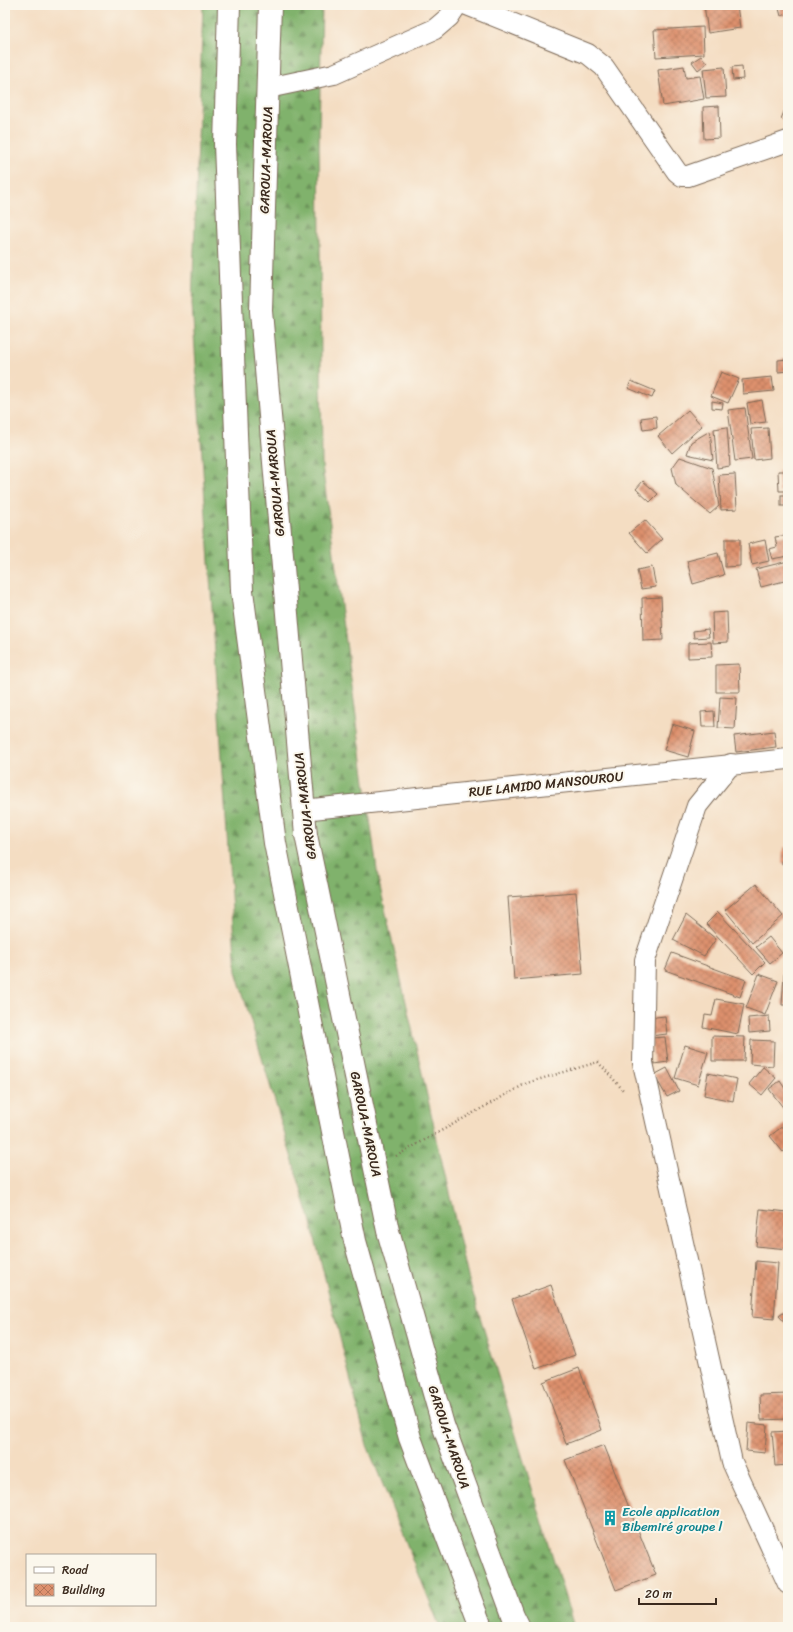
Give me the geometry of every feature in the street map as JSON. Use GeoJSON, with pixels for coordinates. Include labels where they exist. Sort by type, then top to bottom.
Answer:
{"type":"FeatureCollection","features":[{"type":"Feature","properties":{"kind":"highway"},"geometry":{"type":"LineString","coordinates":[[229,5],[225,144],[242,591],[275,843],[355,1242],[410,1438],[481,1627]]}},
{"type":"Feature","properties":{"kind":"highway","name":"GAROUA-MAROUA"},"geometry":{"type":"LineString","coordinates":[[270,5],[261,311],[306,835],[388,1231],[443,1425],[513,1615],[519,1627]]}},
{"type":"Feature","properties":{"kind":"street"},"geometry":{"type":"LineString","coordinates":[[268,88],[334,74],[435,29],[458,5]]}},
{"type":"Feature","properties":{"kind":"street"},"geometry":{"type":"LineString","coordinates":[[467,5],[588,54],[604,67],[661,150],[677,172],[682,176],[688,176],[788,142]]}},
{"type":"Feature","properties":{"kind":"street","name":"RUE LAMIDO MANSOUROU"},"geometry":{"type":"LineString","coordinates":[[303,810],[788,759]]}},
{"type":"Feature","properties":{"kind":"street"},"geometry":{"type":"LineString","coordinates":[[731,764],[697,806],[646,960],[643,1063],[732,1462],[788,1584]]}},
{"type":"Feature","properties":{"kind":"path"},"geometry":{"type":"LineString","coordinates":[[375,1168],[527,1083],[598,1062],[625,1091]]}},
{"type":"Feature","properties":{"kind":"green space"},"geometry":{"type":"Polygon","coordinates":[[[203,5],[322,5],[319,131],[322,465],[378,878],[468,1277],[574,1627],[440,1627],[367,1445],[310,1219],[236,971],[192,304],[203,5]]]}},
{"type":"Feature","properties":{"kind":"building"},"geometry":{"type":"Polygon","coordinates":[[[704,5],[737,5],[740,28],[708,33],[704,5]]]}},
{"type":"Feature","properties":{"kind":"building"},"geometry":{"type":"Polygon","coordinates":[[[778,5],[788,5],[788,14],[781,16],[778,5]]]}},
{"type":"Feature","properties":{"kind":"building"},"geometry":{"type":"Polygon","coordinates":[[[703,27],[704,54],[656,57],[654,30],[703,27]]]}},
{"type":"Feature","properties":{"kind":"building"},"geometry":{"type":"Polygon","coordinates":[[[701,56],[707,63],[698,70],[692,62],[701,56]]]}},
{"type":"Feature","properties":{"kind":"building"},"geometry":{"type":"Polygon","coordinates":[[[684,66],[686,78],[700,76],[704,99],[663,106],[658,70],[684,66]]]}},
{"type":"Feature","properties":{"kind":"building"},"geometry":{"type":"Polygon","coordinates":[[[742,66],[743,79],[733,80],[732,67],[742,66]]]}},
{"type":"Feature","properties":{"kind":"building"},"geometry":{"type":"Polygon","coordinates":[[[724,67],[726,97],[706,98],[703,69],[724,67]]]}},
{"type":"Feature","properties":{"kind":"building"},"geometry":{"type":"Polygon","coordinates":[[[788,102],[788,122],[781,119],[788,102]]]}},
{"type":"Feature","properties":{"kind":"building"},"geometry":{"type":"Polygon","coordinates":[[[719,106],[720,138],[704,139],[703,107],[719,106]]]}},
{"type":"Feature","properties":{"kind":"building"},"geometry":{"type":"Polygon","coordinates":[[[788,359],[788,371],[778,372],[778,360],[788,359]]]}},
{"type":"Feature","properties":{"kind":"building"},"geometry":{"type":"Polygon","coordinates":[[[721,372],[739,379],[728,403],[711,396],[721,372]]]}},
{"type":"Feature","properties":{"kind":"building"},"geometry":{"type":"Polygon","coordinates":[[[772,377],[774,391],[743,394],[742,380],[772,377]]]}},
{"type":"Feature","properties":{"kind":"building"},"geometry":{"type":"Polygon","coordinates":[[[631,381],[655,391],[652,398],[628,388],[631,381]]]}},
{"type":"Feature","properties":{"kind":"building"},"geometry":{"type":"Polygon","coordinates":[[[762,400],[766,422],[750,424],[747,403],[762,400]]]}},
{"type":"Feature","properties":{"kind":"building"},"geometry":{"type":"Polygon","coordinates":[[[712,401],[723,403],[722,409],[712,408],[712,401]]]}},
{"type":"Feature","properties":{"kind":"building"},"geometry":{"type":"Polygon","coordinates":[[[745,408],[752,459],[735,461],[728,410],[745,408]]]}},
{"type":"Feature","properties":{"kind":"building"},"geometry":{"type":"Polygon","coordinates":[[[688,410],[702,426],[672,453],[658,436],[688,410]]]}},
{"type":"Feature","properties":{"kind":"building"},"geometry":{"type":"Polygon","coordinates":[[[656,416],[657,428],[643,430],[641,418],[656,416]]]}},
{"type":"Feature","properties":{"kind":"building"},"geometry":{"type":"Polygon","coordinates":[[[727,427],[730,466],[717,468],[714,429],[727,427]]]}},
{"type":"Feature","properties":{"kind":"building"},"geometry":{"type":"Polygon","coordinates":[[[768,428],[770,458],[754,460],[751,429],[768,428]]]}},
{"type":"Feature","properties":{"kind":"building"},"geometry":{"type":"Polygon","coordinates":[[[710,431],[713,460],[687,454],[691,442],[710,431]]]}},
{"type":"Feature","properties":{"kind":"building"},"geometry":{"type":"Polygon","coordinates":[[[680,457],[712,468],[719,506],[710,514],[676,485],[672,468],[680,457]]]}},
{"type":"Feature","properties":{"kind":"building"},"geometry":{"type":"Polygon","coordinates":[[[778,471],[788,471],[788,491],[779,491],[778,471]]]}},
{"type":"Feature","properties":{"kind":"building"},"geometry":{"type":"Polygon","coordinates":[[[735,474],[737,509],[721,510],[719,475],[735,474]]]}},
{"type":"Feature","properties":{"kind":"building"},"geometry":{"type":"Polygon","coordinates":[[[643,481],[658,494],[650,502],[636,489],[643,481]]]}},
{"type":"Feature","properties":{"kind":"building"},"geometry":{"type":"Polygon","coordinates":[[[781,495],[788,495],[788,506],[781,506],[781,495]]]}},
{"type":"Feature","properties":{"kind":"building"},"geometry":{"type":"Polygon","coordinates":[[[645,520],[662,539],[647,553],[629,533],[645,520]]]}},
{"type":"Feature","properties":{"kind":"building"},"geometry":{"type":"Polygon","coordinates":[[[788,535],[788,556],[772,559],[769,549],[777,547],[775,537],[788,535]]]}},
{"type":"Feature","properties":{"kind":"building"},"geometry":{"type":"Polygon","coordinates":[[[725,539],[740,539],[740,566],[725,567],[725,539]]]}},
{"type":"Feature","properties":{"kind":"building"},"geometry":{"type":"Polygon","coordinates":[[[765,540],[769,561],[752,565],[748,544],[765,540]]]}},
{"type":"Feature","properties":{"kind":"building"},"geometry":{"type":"Polygon","coordinates":[[[718,553],[724,575],[693,584],[687,561],[718,553]]]}},
{"type":"Feature","properties":{"kind":"building"},"geometry":{"type":"Polygon","coordinates":[[[788,561],[788,580],[761,587],[756,569],[788,561]]]}},
{"type":"Feature","properties":{"kind":"building"},"geometry":{"type":"Polygon","coordinates":[[[652,567],[656,587],[641,589],[637,570],[652,567]]]}},
{"type":"Feature","properties":{"kind":"building"},"geometry":{"type":"Polygon","coordinates":[[[661,597],[663,640],[643,641],[642,598],[661,597]]]}},
{"type":"Feature","properties":{"kind":"building"},"geometry":{"type":"Polygon","coordinates":[[[727,612],[728,642],[713,643],[712,613],[727,612]]]}},
{"type":"Feature","properties":{"kind":"building"},"geometry":{"type":"Polygon","coordinates":[[[708,629],[709,637],[694,638],[693,631],[708,629]]]}},
{"type":"Feature","properties":{"kind":"building"},"geometry":{"type":"Polygon","coordinates":[[[711,642],[712,657],[688,658],[688,643],[711,642]]]}},
{"type":"Feature","properties":{"kind":"building"},"geometry":{"type":"Polygon","coordinates":[[[739,664],[740,692],[716,692],[716,665],[739,664]]]}},
{"type":"Feature","properties":{"kind":"building"},"geometry":{"type":"Polygon","coordinates":[[[720,697],[737,698],[735,729],[718,728],[720,697]]]}},
{"type":"Feature","properties":{"kind":"building"},"geometry":{"type":"Polygon","coordinates":[[[714,711],[715,727],[702,727],[701,712],[714,711]]]}},
{"type":"Feature","properties":{"kind":"building"},"geometry":{"type":"Polygon","coordinates":[[[672,724],[695,731],[688,757],[664,750],[672,724]]]}},
{"type":"Feature","properties":{"kind":"building"},"geometry":{"type":"Polygon","coordinates":[[[774,731],[776,747],[736,752],[734,736],[774,731]]]}},
{"type":"Feature","properties":{"kind":"building"},"geometry":{"type":"Polygon","coordinates":[[[788,847],[788,864],[782,864],[783,848],[788,847]]]}},
{"type":"Feature","properties":{"kind":"building"},"geometry":{"type":"Polygon","coordinates":[[[756,884],[783,916],[752,943],[725,910],[756,884]]]}},
{"type":"Feature","properties":{"kind":"building"},"geometry":{"type":"Polygon","coordinates":[[[576,892],[583,974],[514,980],[508,897],[576,892]]]}},
{"type":"Feature","properties":{"kind":"building"},"geometry":{"type":"Polygon","coordinates":[[[718,912],[765,962],[753,974],[706,924],[718,912]]]}},
{"type":"Feature","properties":{"kind":"building"},"geometry":{"type":"Polygon","coordinates":[[[686,915],[716,939],[704,956],[673,940],[686,915]]]}},
{"type":"Feature","properties":{"kind":"building"},"geometry":{"type":"Polygon","coordinates":[[[769,937],[782,953],[770,963],[756,947],[769,937]]]}},
{"type":"Feature","properties":{"kind":"building"},"geometry":{"type":"Polygon","coordinates":[[[672,953],[746,980],[740,997],[665,970],[672,953]]]}},
{"type":"Feature","properties":{"kind":"building"},"geometry":{"type":"Polygon","coordinates":[[[759,974],[778,981],[765,1015],[746,1008],[759,974]]]}},
{"type":"Feature","properties":{"kind":"building"},"geometry":{"type":"Polygon","coordinates":[[[784,974],[788,975],[788,1005],[782,1005],[784,974]]]}},
{"type":"Feature","properties":{"kind":"building"},"geometry":{"type":"Polygon","coordinates":[[[716,999],[744,1004],[738,1034],[703,1027],[705,1015],[712,1016],[716,999]]]}},
{"type":"Feature","properties":{"kind":"building"},"geometry":{"type":"Polygon","coordinates":[[[665,1016],[667,1034],[650,1036],[647,1018],[665,1016]]]}},
{"type":"Feature","properties":{"kind":"building"},"geometry":{"type":"Polygon","coordinates":[[[769,1016],[770,1031],[749,1033],[748,1018],[769,1016]]]}},
{"type":"Feature","properties":{"kind":"building"},"geometry":{"type":"Polygon","coordinates":[[[712,1036],[745,1037],[744,1061],[712,1061],[712,1036]]]}},
{"type":"Feature","properties":{"kind":"building"},"geometry":{"type":"Polygon","coordinates":[[[665,1037],[668,1062],[654,1064],[651,1038],[665,1037]]]}},
{"type":"Feature","properties":{"kind":"building"},"geometry":{"type":"Polygon","coordinates":[[[751,1040],[774,1041],[773,1066],[750,1064],[751,1040]]]}},
{"type":"Feature","properties":{"kind":"building"},"geometry":{"type":"Polygon","coordinates":[[[685,1045],[708,1052],[698,1085],[675,1078],[685,1045]]]}},
{"type":"Feature","properties":{"kind":"building"},"geometry":{"type":"Polygon","coordinates":[[[763,1067],[776,1078],[762,1095],[749,1084],[763,1067]]]}},
{"type":"Feature","properties":{"kind":"building"},"geometry":{"type":"Polygon","coordinates":[[[667,1068],[679,1091],[667,1097],[654,1075],[667,1068]]]}},
{"type":"Feature","properties":{"kind":"building"},"geometry":{"type":"Polygon","coordinates":[[[708,1073],[737,1079],[733,1101],[704,1095],[708,1073]]]}},
{"type":"Feature","properties":{"kind":"building"},"geometry":{"type":"Polygon","coordinates":[[[780,1081],[788,1093],[788,1114],[769,1089],[780,1081]]]}},
{"type":"Feature","properties":{"kind":"building"},"geometry":{"type":"Polygon","coordinates":[[[788,1122],[788,1148],[783,1152],[770,1136],[788,1122]]]}},
{"type":"Feature","properties":{"kind":"building"},"geometry":{"type":"Polygon","coordinates":[[[760,1209],[788,1212],[788,1249],[756,1246],[760,1209]]]}},
{"type":"Feature","properties":{"kind":"building"},"geometry":{"type":"Polygon","coordinates":[[[756,1261],[778,1263],[774,1319],[752,1317],[756,1261]]]}},
{"type":"Feature","properties":{"kind":"building"},"geometry":{"type":"Polygon","coordinates":[[[551,1285],[575,1355],[536,1369],[512,1299],[551,1285]]]}},
{"type":"Feature","properties":{"kind":"building"},"geometry":{"type":"Polygon","coordinates":[[[788,1309],[788,1326],[779,1316],[788,1309]]]}},
{"type":"Feature","properties":{"kind":"building"},"geometry":{"type":"Polygon","coordinates":[[[579,1368],[602,1430],[566,1444],[543,1382],[579,1368]]]}},
{"type":"Feature","properties":{"kind":"building"},"geometry":{"type":"Polygon","coordinates":[[[788,1394],[788,1419],[761,1420],[760,1395],[788,1394]]]}},
{"type":"Feature","properties":{"kind":"building"},"geometry":{"type":"Polygon","coordinates":[[[748,1423],[767,1425],[765,1453],[746,1451],[748,1423]]]}},
{"type":"Feature","properties":{"kind":"building"},"geometry":{"type":"Polygon","coordinates":[[[788,1431],[788,1465],[775,1466],[772,1432],[788,1431]]]}},
{"type":"Feature","properties":{"kind":"building","name":"Ecole application Bibemiré groupe l"},"geometry":{"type":"Polygon","coordinates":[[[604,1445],[656,1575],[616,1590],[565,1460],[604,1445]]]}},
{"type":"Feature","properties":{"kind":"place","name":"Ecole application Bibemiré groupe l"},"geometry":{"type":"Point","coordinates":[610,1518]}}]}
